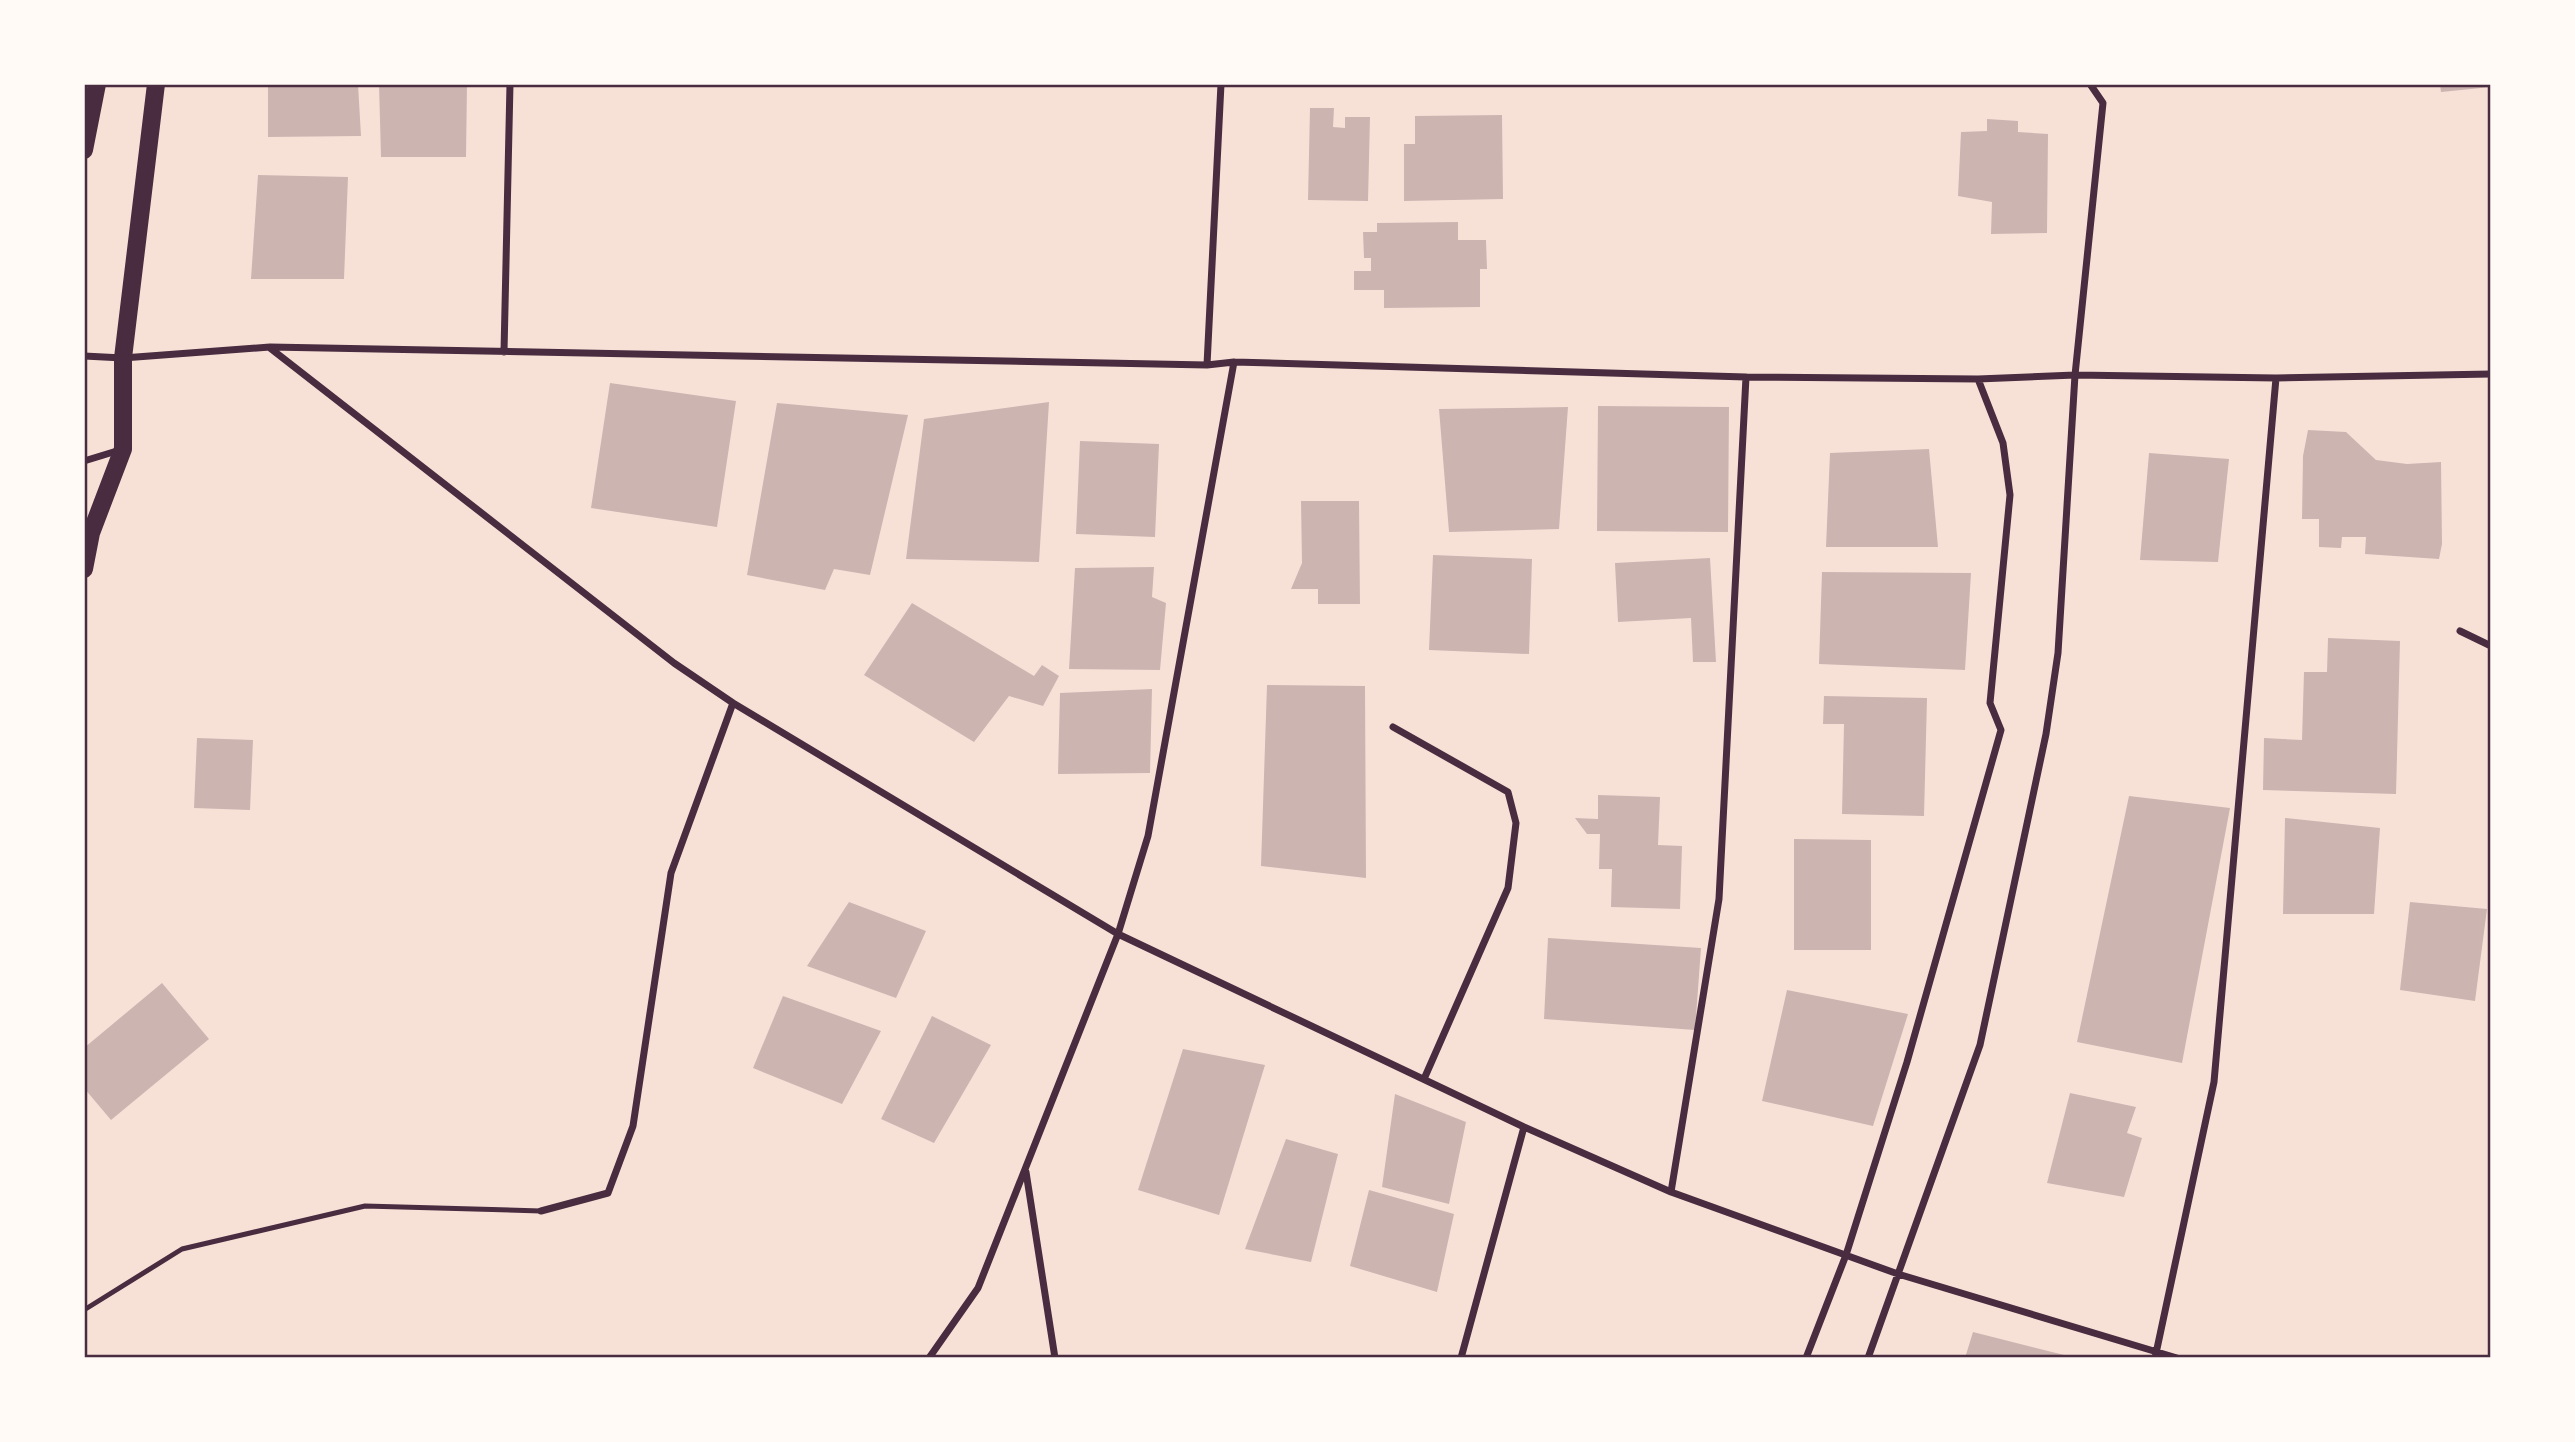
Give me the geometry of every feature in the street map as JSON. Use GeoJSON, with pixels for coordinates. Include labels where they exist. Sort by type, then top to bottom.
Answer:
{"type":"FeatureCollection","features":[{"type":"Feature","properties":{"kind":"main road"},"geometry":{"type":"LineString","coordinates":[[84,149],[97,84]]}},
{"type":"Feature","properties":{"kind":"main road"},"geometry":{"type":"LineString","coordinates":[[84,569],[91,533],[123,449],[123,358],[156,84]]}},
{"type":"Feature","properties":{"kind":"street"},"geometry":{"type":"LineString","coordinates":[[504,352],[510,84]]}},
{"type":"Feature","properties":{"kind":"street"},"geometry":{"type":"LineString","coordinates":[[1207,365],[1221,84]]}},
{"type":"Feature","properties":{"kind":"street"},"geometry":{"type":"LineString","coordinates":[[1868,1358],[1980,1045],[2046,734],[2058,653],[2075,375],[2103,103],[2090,84]]}},
{"type":"Feature","properties":{"kind":"street"},"geometry":{"type":"LineString","coordinates":[[270,347],[674,663],[733,704],[1118,934],[1524,1127],[1671,1192],[1898,1274],[2156,1355],[2177,1358]]}},
{"type":"Feature","properties":{"kind":"street"},"geometry":{"type":"LineString","coordinates":[[84,356],[123,358],[270,347],[1207,365],[1234,362],[1746,377],[1978,379],[2075,375],[2276,378],[2491,374]]}},
{"type":"Feature","properties":{"kind":"street"},"geometry":{"type":"LineString","coordinates":[[929,1358],[978,1288],[1118,934],[1148,836],[1234,362]]}},
{"type":"Feature","properties":{"kind":"street"},"geometry":{"type":"LineString","coordinates":[[1671,1192],[1719,899],[1746,377]]}},
{"type":"Feature","properties":{"kind":"street"},"geometry":{"type":"LineString","coordinates":[[2156,1355],[2214,1082],[2276,378]]}},
{"type":"Feature","properties":{"kind":"street"},"geometry":{"type":"LineString","coordinates":[[1806,1358],[1846,1255],[1907,1062],[2001,730],[1990,704],[2010,495],[2003,443],[1978,379]]}},
{"type":"Feature","properties":{"kind":"street"},"geometry":{"type":"LineString","coordinates":[[84,461],[123,449]]}},
{"type":"Feature","properties":{"kind":"street"},"geometry":{"type":"LineString","coordinates":[[2460,631],[2491,646]]}},
{"type":"Feature","properties":{"kind":"street"},"geometry":{"type":"LineString","coordinates":[[541,1212],[608,1193],[633,1126],[671,873],[733,704]]}},
{"type":"Feature","properties":{"kind":"street"},"geometry":{"type":"LineString","coordinates":[[1393,727],[1508,792],[1516,823],[1508,888],[1424,1079]]}},
{"type":"Feature","properties":{"kind":"street"},"geometry":{"type":"LineString","coordinates":[[1461,1358],[1524,1127]]}},
{"type":"Feature","properties":{"kind":"street"},"geometry":{"type":"LineString","coordinates":[[1025,1169],[1055,1358]]}},
{"type":"Feature","properties":{"kind":"lane"},"geometry":{"type":"LineString","coordinates":[[84,1310],[182,1249],[365,1206],[541,1212]]}},
{"type":"Feature","properties":{"kind":"building"},"geometry":{"type":"Polygon","coordinates":[[[268,84],[358,84],[361,136],[268,137],[268,84]]]}},
{"type":"Feature","properties":{"kind":"building"},"geometry":{"type":"Polygon","coordinates":[[[379,84],[467,84],[466,157],[381,157],[379,84]]]}},
{"type":"Feature","properties":{"kind":"building"},"geometry":{"type":"Polygon","coordinates":[[[2440,84],[2491,84],[2491,87],[2441,92],[2440,84]]]}},
{"type":"Feature","properties":{"kind":"building"},"geometry":{"type":"Polygon","coordinates":[[[1310,108],[1334,108],[1333,127],[1345,128],[1345,117],[1370,117],[1368,201],[1308,200],[1310,108]]]}},
{"type":"Feature","properties":{"kind":"building"},"geometry":{"type":"Polygon","coordinates":[[[1502,115],[1503,199],[1404,201],[1404,144],[1415,144],[1415,116],[1502,115]]]}},
{"type":"Feature","properties":{"kind":"building"},"geometry":{"type":"Polygon","coordinates":[[[1987,119],[2018,121],[2018,132],[2048,134],[2047,233],[1991,234],[1992,202],[1958,196],[1961,132],[1987,131],[1987,119]]]}},
{"type":"Feature","properties":{"kind":"building"},"geometry":{"type":"Polygon","coordinates":[[[258,175],[348,177],[344,279],[251,279],[258,175]]]}},
{"type":"Feature","properties":{"kind":"building"},"geometry":{"type":"Polygon","coordinates":[[[1458,222],[1458,240],[1486,240],[1487,269],[1480,269],[1480,307],[1384,308],[1384,290],[1354,290],[1354,271],[1371,271],[1371,258],[1364,258],[1363,232],[1377,232],[1377,223],[1458,222]]]}},
{"type":"Feature","properties":{"kind":"building"},"geometry":{"type":"Polygon","coordinates":[[[610,383],[736,401],[717,527],[591,508],[610,383]]]}},
{"type":"Feature","properties":{"kind":"building"},"geometry":{"type":"Polygon","coordinates":[[[1049,402],[1039,562],[906,559],[924,419],[1049,402]]]}},
{"type":"Feature","properties":{"kind":"building"},"geometry":{"type":"Polygon","coordinates":[[[777,403],[908,415],[870,575],[834,569],[825,590],[747,575],[777,403]]]}},
{"type":"Feature","properties":{"kind":"building"},"geometry":{"type":"Polygon","coordinates":[[[1598,406],[1729,407],[1728,532],[1597,531],[1598,406]]]}},
{"type":"Feature","properties":{"kind":"building"},"geometry":{"type":"Polygon","coordinates":[[[1568,407],[1559,529],[1449,532],[1439,409],[1568,407]]]}},
{"type":"Feature","properties":{"kind":"building"},"geometry":{"type":"Polygon","coordinates":[[[2308,430],[2346,432],[2376,460],[2407,464],[2441,462],[2442,544],[2439,559],[2365,554],[2366,537],[2342,537],[2341,548],[2319,547],[2319,519],[2302,519],[2303,456],[2308,430]]]}},
{"type":"Feature","properties":{"kind":"building"},"geometry":{"type":"Polygon","coordinates":[[[1080,441],[1159,444],[1155,537],[1076,534],[1080,441]]]}},
{"type":"Feature","properties":{"kind":"building"},"geometry":{"type":"Polygon","coordinates":[[[1929,449],[1938,547],[1826,547],[1830,453],[1929,449]]]}},
{"type":"Feature","properties":{"kind":"building"},"geometry":{"type":"Polygon","coordinates":[[[2149,453],[2229,459],[2218,562],[2140,560],[2149,453]]]}},
{"type":"Feature","properties":{"kind":"building"},"geometry":{"type":"Polygon","coordinates":[[[1301,501],[1359,501],[1360,604],[1318,604],[1318,589],[1291,589],[1302,563],[1301,501]]]}},
{"type":"Feature","properties":{"kind":"building"},"geometry":{"type":"Polygon","coordinates":[[[1433,555],[1532,559],[1529,654],[1429,650],[1433,555]]]}},
{"type":"Feature","properties":{"kind":"building"},"geometry":{"type":"Polygon","coordinates":[[[1710,558],[1716,662],[1693,662],[1691,618],[1618,622],[1615,563],[1710,558]]]}},
{"type":"Feature","properties":{"kind":"building"},"geometry":{"type":"Polygon","coordinates":[[[1154,567],[1152,597],[1166,603],[1160,670],[1069,669],[1075,568],[1154,567]]]}},
{"type":"Feature","properties":{"kind":"building"},"geometry":{"type":"Polygon","coordinates":[[[1822,572],[1971,573],[1965,670],[1819,664],[1822,572]]]}},
{"type":"Feature","properties":{"kind":"building"},"geometry":{"type":"Polygon","coordinates":[[[912,603],[1034,676],[1042,665],[1059,676],[1043,706],[1009,696],[974,742],[864,675],[912,603]]]}},
{"type":"Feature","properties":{"kind":"building"},"geometry":{"type":"Polygon","coordinates":[[[2328,638],[2400,641],[2396,794],[2263,790],[2264,738],[2302,740],[2304,672],[2327,672],[2328,638]]]}},
{"type":"Feature","properties":{"kind":"building"},"geometry":{"type":"Polygon","coordinates":[[[1267,685],[1365,686],[1366,878],[1261,866],[1267,685]]]}},
{"type":"Feature","properties":{"kind":"building"},"geometry":{"type":"Polygon","coordinates":[[[1152,689],[1150,773],[1058,774],[1060,693],[1152,689]]]}},
{"type":"Feature","properties":{"kind":"building"},"geometry":{"type":"Polygon","coordinates":[[[1824,696],[1927,698],[1924,816],[1842,814],[1844,724],[1823,724],[1824,696]]]}},
{"type":"Feature","properties":{"kind":"building"},"geometry":{"type":"Polygon","coordinates":[[[197,738],[253,740],[250,810],[194,808],[197,738]]]}},
{"type":"Feature","properties":{"kind":"building"},"geometry":{"type":"Polygon","coordinates":[[[1598,795],[1660,797],[1658,845],[1682,846],[1680,909],[1611,907],[1612,869],[1599,869],[1600,834],[1587,834],[1575,818],[1598,819],[1598,795]]]}},
{"type":"Feature","properties":{"kind":"building"},"geometry":{"type":"Polygon","coordinates":[[[2129,796],[2230,808],[2182,1063],[2077,1042],[2129,796]]]}},
{"type":"Feature","properties":{"kind":"building"},"geometry":{"type":"Polygon","coordinates":[[[2285,818],[2380,828],[2374,914],[2283,914],[2285,818]]]}},
{"type":"Feature","properties":{"kind":"building"},"geometry":{"type":"Polygon","coordinates":[[[1794,839],[1871,840],[1871,950],[1794,950],[1794,839]]]}},
{"type":"Feature","properties":{"kind":"building"},"geometry":{"type":"Polygon","coordinates":[[[849,902],[926,931],[896,998],[807,966],[849,902]]]}},
{"type":"Feature","properties":{"kind":"building"},"geometry":{"type":"Polygon","coordinates":[[[2410,902],[2487,909],[2475,1001],[2400,990],[2410,902]]]}},
{"type":"Feature","properties":{"kind":"building"},"geometry":{"type":"Polygon","coordinates":[[[1548,938],[1701,948],[1695,1030],[1544,1019],[1548,938]]]}},
{"type":"Feature","properties":{"kind":"building"},"geometry":{"type":"Polygon","coordinates":[[[162,983],[209,1039],[111,1120],[84,1088],[84,1048],[162,983]]]}},
{"type":"Feature","properties":{"kind":"building"},"geometry":{"type":"Polygon","coordinates":[[[1787,990],[1908,1014],[1873,1126],[1762,1101],[1787,990]]]}},
{"type":"Feature","properties":{"kind":"building"},"geometry":{"type":"Polygon","coordinates":[[[783,996],[881,1031],[842,1104],[753,1068],[783,996]]]}},
{"type":"Feature","properties":{"kind":"building"},"geometry":{"type":"Polygon","coordinates":[[[932,1016],[991,1045],[934,1143],[881,1119],[932,1016]]]}},
{"type":"Feature","properties":{"kind":"building"},"geometry":{"type":"Polygon","coordinates":[[[1183,1049],[1265,1065],[1219,1215],[1138,1190],[1183,1049]]]}},
{"type":"Feature","properties":{"kind":"building"},"geometry":{"type":"Polygon","coordinates":[[[2070,1093],[2136,1107],[2127,1133],[2142,1138],[2124,1197],[2047,1183],[2070,1093]]]}},
{"type":"Feature","properties":{"kind":"building"},"geometry":{"type":"Polygon","coordinates":[[[1395,1094],[1466,1122],[1449,1204],[1382,1187],[1395,1094]]]}},
{"type":"Feature","properties":{"kind":"building"},"geometry":{"type":"Polygon","coordinates":[[[1286,1139],[1338,1154],[1311,1262],[1245,1249],[1286,1139]]]}},
{"type":"Feature","properties":{"kind":"building"},"geometry":{"type":"Polygon","coordinates":[[[1369,1190],[1454,1214],[1437,1292],[1350,1266],[1369,1190]]]}},
{"type":"Feature","properties":{"kind":"building"},"geometry":{"type":"Polygon","coordinates":[[[1973,1332],[2072,1357],[2072,1358],[1965,1358],[1973,1332]]]}}]}
